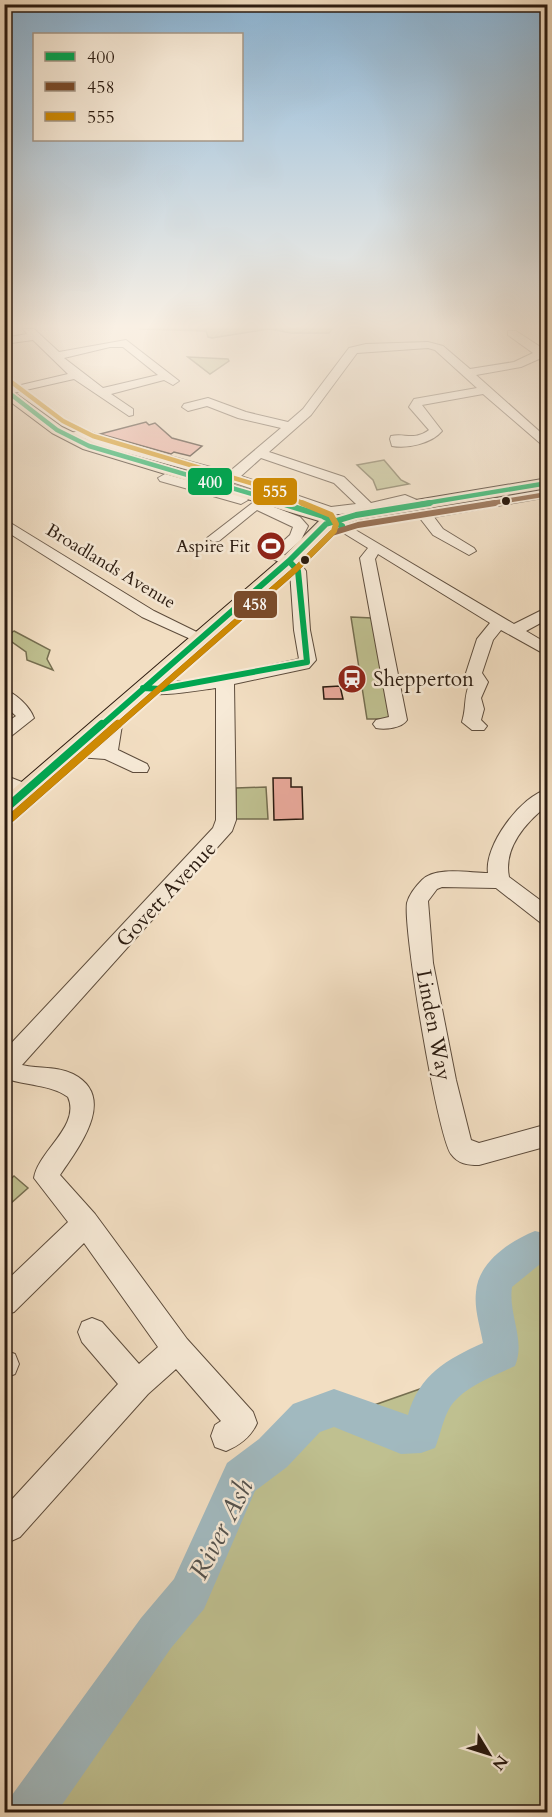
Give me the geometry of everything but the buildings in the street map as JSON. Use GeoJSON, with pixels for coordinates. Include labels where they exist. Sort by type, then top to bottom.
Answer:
{"type":"FeatureCollection","features":[{"type":"Feature","properties":{"kind":"main road"},"geometry":{"type":"LineString","coordinates":[[38,414],[69,437],[172,477],[226,485],[260,501],[334,525]]}},
{"type":"Feature","properties":{"kind":"main road"},"geometry":{"type":"LineString","coordinates":[[4,810],[289,561],[334,525],[386,511],[495,498],[548,483]]}},
{"type":"Feature","properties":{"kind":"street"},"geometry":{"type":"LineString","coordinates":[[239,414],[290,426]]}},
{"type":"Feature","properties":{"kind":"street"},"geometry":{"type":"LineString","coordinates":[[226,485],[305,414]]}},
{"type":"Feature","properties":{"kind":"street"},"geometry":{"type":"LineString","coordinates":[[396,439],[397,443],[426,438],[436,431],[421,414]]}},
{"type":"Feature","properties":{"kind":"street"},"geometry":{"type":"LineString","coordinates":[[513,414],[548,446]]}},
{"type":"Feature","properties":{"kind":"street"},"geometry":{"type":"LineString","coordinates":[[69,437],[87,434],[226,485],[325,510],[423,505],[426,517],[438,532],[469,551]]}},
{"type":"Feature","properties":{"kind":"street"},"geometry":{"type":"LineString","coordinates":[[260,453],[339,480],[367,507]]}},
{"type":"Feature","properties":{"kind":"street"},"geometry":{"type":"LineString","coordinates":[[226,485],[241,500]]}},
{"type":"Feature","properties":{"kind":"street"},"geometry":{"type":"LineString","coordinates":[[495,498],[548,493]]}},
{"type":"Feature","properties":{"kind":"street"},"geometry":{"type":"LineString","coordinates":[[143,688],[161,689],[225,679],[303,664],[308,660],[302,630],[298,571],[289,561],[274,556],[296,537],[300,526],[295,520],[260,501],[214,538]]}},
{"type":"Feature","properties":{"kind":"street","name":"Broadlands Avenue"},"geometry":{"type":"LineString","coordinates":[[4,523],[148,614],[201,638]]}},
{"type":"Feature","properties":{"kind":"street"},"geometry":{"type":"LineString","coordinates":[[334,525],[548,651]]}},
{"type":"Feature","properties":{"kind":"street"},"geometry":{"type":"LineString","coordinates":[[373,547],[368,558],[398,720],[381,724]]}},
{"type":"Feature","properties":{"kind":"street"},"geometry":{"type":"LineString","coordinates":[[478,726],[471,722],[475,709],[472,698],[479,682],[474,673],[485,639],[506,627],[548,612]]}},
{"type":"Feature","properties":{"kind":"street","name":"Govett Avenue"},"geometry":{"type":"LineString","coordinates":[[4,1068],[222,831],[226,820],[225,679]]}},
{"type":"Feature","properties":{"kind":"street"},"geometry":{"type":"LineString","coordinates":[[4,695],[23,712],[25,718],[4,733]]}},
{"type":"Feature","properties":{"kind":"street"},"geometry":{"type":"LineString","coordinates":[[107,719],[113,724],[108,753]]}},
{"type":"Feature","properties":{"kind":"street"},"geometry":{"type":"LineString","coordinates":[[70,752],[108,753],[140,768]]}},
{"type":"Feature","properties":{"kind":"street"},"geometry":{"type":"LineString","coordinates":[[4,781],[25,791]]}},
{"type":"Feature","properties":{"kind":"street"},"geometry":{"type":"LineString","coordinates":[[548,795],[521,817],[509,836],[497,865],[500,881],[548,917]]}},
{"type":"Feature","properties":{"kind":"street","name":"Linden Way"},"geometry":{"type":"LineString","coordinates":[[500,881],[441,880],[430,884],[418,900],[422,963],[432,1017],[460,1146],[468,1154],[479,1154],[548,1135]]}},
{"type":"Feature","properties":{"kind":"street"},"geometry":{"type":"LineString","coordinates":[[4,1068],[27,1076],[63,1081],[79,1094],[83,1103],[81,1119],[48,1171],[46,1178],[86,1223],[177,1349],[242,1423],[226,1436]]}},
{"type":"Feature","properties":{"kind":"street"},"geometry":{"type":"LineString","coordinates":[[4,1302],[86,1223]]}},
{"type":"Feature","properties":{"kind":"street"},"geometry":{"type":"LineString","coordinates":[[92,1332],[138,1384]]}},
{"type":"Feature","properties":{"kind":"street"},"geometry":{"type":"LineString","coordinates":[[9,1526],[138,1384],[177,1349]]}},
{"type":"Feature","properties":{"kind":"green space"},"geometry":{"type":"Polygon","coordinates":[[[384,460],[401,480],[409,484],[377,490],[373,480],[357,465],[384,460]]]}},
{"type":"Feature","properties":{"kind":"green space"},"geometry":{"type":"Polygon","coordinates":[[[351,617],[372,618],[392,715],[388,719],[367,719],[351,617]]]}},
{"type":"Feature","properties":{"kind":"green space"},"geometry":{"type":"Polygon","coordinates":[[[14,631],[50,650],[47,659],[53,670],[27,660],[26,652],[5,637],[14,631]]]}},
{"type":"Feature","properties":{"kind":"green space"},"geometry":{"type":"Polygon","coordinates":[[[266,787],[268,819],[236,819],[236,788],[266,787]]]}},
{"type":"Feature","properties":{"kind":"green space"},"geometry":{"type":"Polygon","coordinates":[[[14,1176],[28,1188],[10,1204],[5,1200],[5,1184],[14,1176]]]}},
{"type":"Feature","properties":{"kind":"green space"},"geometry":{"type":"Polygon","coordinates":[[[535,1247],[548,1251],[547,1812],[39,1812],[56,1792],[66,1760],[156,1633],[189,1594],[241,1477],[266,1443],[454,1377],[501,1353],[493,1292],[495,1283],[503,1272],[535,1247]]]}},
{"type":"Feature","properties":{"kind":"waterway","name":"River Ash"},"geometry":{"type":"LineString","coordinates":[[29,1812],[156,1633],[189,1594],[241,1477],[273,1453],[307,1418],[334,1408],[384,1426],[401,1435],[421,1434],[431,1404],[444,1386],[471,1367],[502,1353],[494,1302],[495,1283],[499,1276],[535,1247],[548,1251]]}},
{"type":"Feature","properties":{"kind":"transit line","name":"400"},"geometry":{"type":"LineString","coordinates":[[36,414],[57,430],[89,446],[279,502],[323,516],[342,526]]}},
{"type":"Feature","properties":{"kind":"transit line","name":"555"},"geometry":{"type":"LineString","coordinates":[[11,818],[296,569],[334,531],[336,524],[331,515],[267,488],[93,436],[53,414]]}},
{"type":"Feature","properties":{"kind":"transit line","name":"400"},"geometry":{"type":"LineString","coordinates":[[4,810],[289,561],[326,524],[356,515],[548,483]]}},
{"type":"Feature","properties":{"kind":"transit line","name":"458"},"geometry":{"type":"LineString","coordinates":[[11,818],[296,569],[332,533],[358,525],[548,494]]}},
{"type":"Feature","properties":{"kind":"transit line","name":"400"},"geometry":{"type":"LineString","coordinates":[[289,561],[298,571],[307,662]]}},
{"type":"Feature","properties":{"kind":"transit line","name":"400"},"geometry":{"type":"LineString","coordinates":[[143,688],[161,689],[307,662]]}},
{"type":"Feature","properties":{"kind":"place","name":"Aspire Fit"},"geometry":{"type":"Point","coordinates":[271,546]}},
{"type":"Feature","properties":{"kind":"place","name":"Shepperton"},"geometry":{"type":"Point","coordinates":[352,679]}}]}
